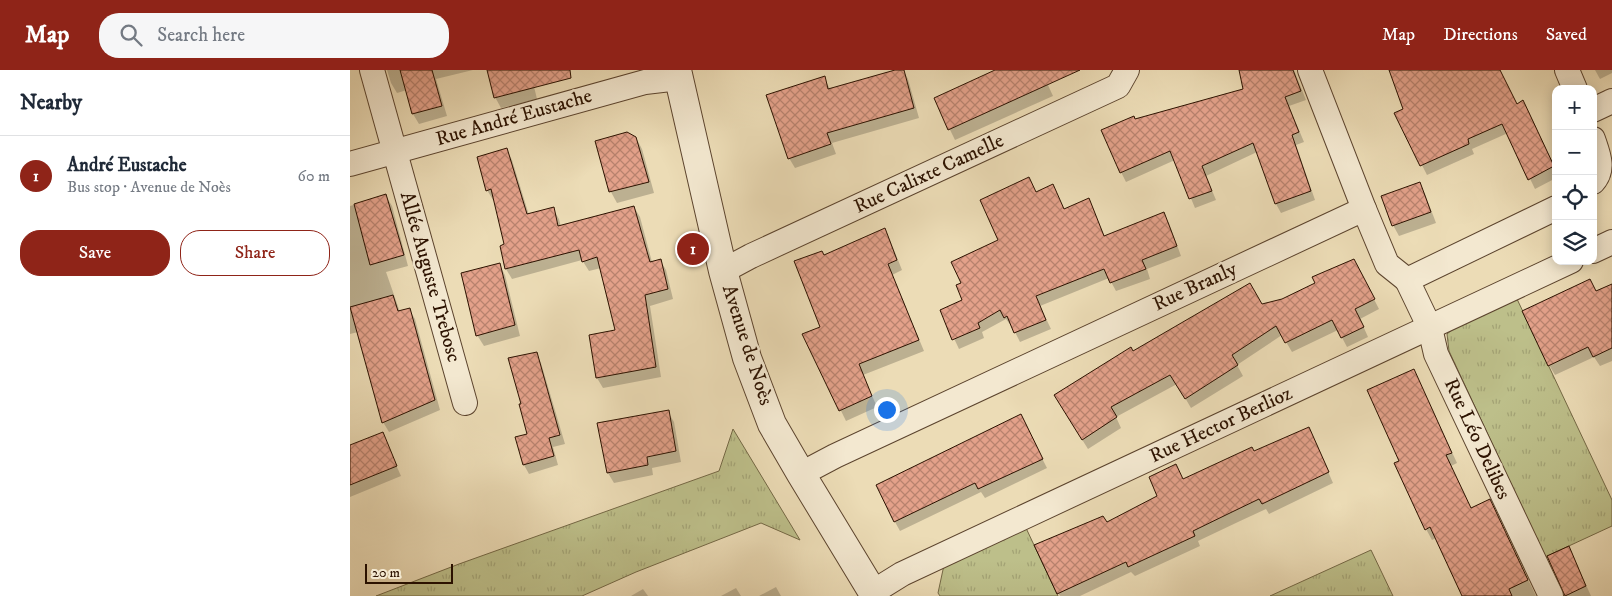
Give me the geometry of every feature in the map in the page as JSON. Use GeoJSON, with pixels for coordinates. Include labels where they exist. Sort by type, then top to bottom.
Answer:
{"type":"FeatureCollection","features":[{"type":"Feature","properties":{"kind":"street","name":"Allée Auguste Trebosc"},"geometry":{"type":"LineString","coordinates":[[372,70],[465,403]]}},
{"type":"Feature","properties":{"kind":"street","name":"Rue Calixte Camelle"},"geometry":{"type":"LineString","coordinates":[[723,271],[751,256],[1118,86],[1126,70]]}},
{"type":"Feature","properties":{"kind":"street"},"geometry":{"type":"LineString","coordinates":[[1310,70],[1387,264],[1407,280],[1552,210]]}},
{"type":"Feature","properties":{"kind":"street"},"geometry":{"type":"LineString","coordinates":[[1567,70],[1573,85]]}},
{"type":"Feature","properties":{"kind":"street","name":"Rue André Eustache"},"geometry":{"type":"LineString","coordinates":[[350,164],[678,74]]}},
{"type":"Feature","properties":{"kind":"street","name":"Avenue de Noès"},"geometry":{"type":"LineString","coordinates":[[678,74],[723,271],[747,358],[772,424],[874,594]]}},
{"type":"Feature","properties":{"kind":"street"},"geometry":{"type":"LineString","coordinates":[[1597,108],[1612,101]]}},
{"type":"Feature","properties":{"kind":"street"},"geometry":{"type":"LineString","coordinates":[[1597,150],[1601,161],[1597,179]]}},
{"type":"Feature","properties":{"kind":"street","name":"Rue Branly"},"geometry":{"type":"LineString","coordinates":[[801,474],[844,452],[1364,209]]}},
{"type":"Feature","properties":{"kind":"street"},"geometry":{"type":"LineString","coordinates":[[1597,249],[1612,242]]}},
{"type":"Feature","properties":{"kind":"street","name":"Rue Hector Berlioz"},"geometry":{"type":"LineString","coordinates":[[874,594],[911,570],[1563,265]]}},
{"type":"Feature","properties":{"kind":"street","name":"Rue Léo Delibes"},"geometry":{"type":"LineString","coordinates":[[1407,280],[1430,328],[1436,354],[1551,596]]}},
{"type":"Feature","properties":{"kind":"green space"},"geometry":{"type":"Polygon","coordinates":[[[1517,299],[1612,500],[1612,526],[1545,557],[1449,351],[1447,334],[1453,329],[1517,299]]]}},
{"type":"Feature","properties":{"kind":"green space"},"geometry":{"type":"Polygon","coordinates":[[[733,429],[800,540],[761,523],[636,572],[582,596],[376,596],[459,564],[719,471],[733,429]]]}},
{"type":"Feature","properties":{"kind":"green space"},"geometry":{"type":"Polygon","coordinates":[[[1026,528],[1058,596],[940,596],[938,593],[944,565],[1026,528]]]}},
{"type":"Feature","properties":{"kind":"green space"},"geometry":{"type":"Polygon","coordinates":[[[1371,550],[1393,596],[1270,596],[1371,550]]]}},
{"type":"Feature","properties":{"kind":"building"},"geometry":{"type":"Polygon","coordinates":[[[400,70],[432,70],[442,106],[412,114],[400,70]]]}},
{"type":"Feature","properties":{"kind":"building"},"geometry":{"type":"Polygon","coordinates":[[[487,70],[570,70],[571,78],[494,98],[487,70]]]}},
{"type":"Feature","properties":{"kind":"building"},"geometry":{"type":"Polygon","coordinates":[[[895,70],[904,70],[914,108],[827,133],[831,144],[788,159],[766,95],[825,76],[828,89],[895,70]]]}},
{"type":"Feature","properties":{"kind":"building"},"geometry":{"type":"Polygon","coordinates":[[[995,70],[1080,70],[948,130],[934,98],[995,70]]]}},
{"type":"Feature","properties":{"kind":"building"},"geometry":{"type":"Polygon","coordinates":[[[1239,70],[1293,70],[1301,91],[1285,97],[1299,132],[1292,135],[1311,191],[1275,204],[1253,143],[1202,166],[1212,191],[1189,199],[1170,151],[1120,173],[1101,130],[1134,116],[1135,119],[1243,89],[1239,70]]]}},
{"type":"Feature","properties":{"kind":"building"},"geometry":{"type":"Polygon","coordinates":[[[1389,70],[1500,70],[1517,104],[1523,100],[1552,162],[1552,167],[1528,180],[1502,124],[1468,139],[1469,144],[1420,166],[1394,113],[1403,109],[1389,70]]]}},
{"type":"Feature","properties":{"kind":"building"},"geometry":{"type":"Polygon","coordinates":[[[627,132],[636,137],[649,182],[609,192],[595,141],[627,132]]]}},
{"type":"Feature","properties":{"kind":"building"},"geometry":{"type":"Polygon","coordinates":[[[507,148],[527,214],[554,207],[558,226],[634,206],[650,262],[661,259],[668,289],[645,295],[656,367],[596,378],[589,335],[615,330],[597,257],[582,262],[579,250],[505,269],[500,246],[504,244],[491,189],[486,191],[477,157],[507,148]]]}},
{"type":"Feature","properties":{"kind":"building"},"geometry":{"type":"Polygon","coordinates":[[[1029,177],[1036,192],[1053,184],[1064,209],[1089,198],[1104,236],[1164,212],[1177,246],[1142,260],[1146,269],[1110,283],[1104,269],[1036,296],[1046,320],[1014,333],[1007,316],[1004,318],[1000,310],[978,323],[980,328],[952,340],[940,310],[962,300],[956,285],[961,283],[951,262],[998,240],[980,200],[1029,177]]]}},
{"type":"Feature","properties":{"kind":"building"},"geometry":{"type":"Polygon","coordinates":[[[1420,182],[1431,212],[1392,226],[1381,196],[1420,182]]]}},
{"type":"Feature","properties":{"kind":"building"},"geometry":{"type":"Polygon","coordinates":[[[386,194],[404,255],[370,265],[354,204],[386,194]]]}},
{"type":"Feature","properties":{"kind":"building"},"geometry":{"type":"Polygon","coordinates":[[[885,228],[897,260],[888,264],[919,340],[859,364],[872,396],[839,411],[802,334],[820,327],[794,261],[822,251],[824,255],[885,228]]]}},
{"type":"Feature","properties":{"kind":"building"},"geometry":{"type":"Polygon","coordinates":[[[1354,259],[1375,299],[1355,309],[1364,327],[1341,338],[1332,320],[1285,343],[1276,326],[1232,355],[1238,365],[1185,399],[1170,375],[1111,407],[1117,417],[1082,440],[1054,395],[1131,347],[1133,351],[1250,283],[1262,304],[1282,299],[1315,283],[1312,277],[1354,259]]]}},
{"type":"Feature","properties":{"kind":"building"},"geometry":{"type":"Polygon","coordinates":[[[500,263],[515,325],[476,336],[461,273],[500,263]]]}},
{"type":"Feature","properties":{"kind":"building"},"geometry":{"type":"Polygon","coordinates":[[[1590,279],[1596,291],[1612,284],[1612,348],[1593,357],[1588,347],[1548,366],[1522,311],[1590,279]]]}},
{"type":"Feature","properties":{"kind":"building"},"geometry":{"type":"Polygon","coordinates":[[[393,295],[398,311],[410,308],[435,400],[382,423],[350,307],[393,295]]]}},
{"type":"Feature","properties":{"kind":"building"},"geometry":{"type":"Polygon","coordinates":[[[537,352],[560,435],[549,438],[554,456],[523,465],[515,437],[527,434],[508,358],[537,352]]]}},
{"type":"Feature","properties":{"kind":"building"},"geometry":{"type":"Polygon","coordinates":[[[1414,369],[1452,453],[1446,455],[1471,508],[1490,499],[1528,580],[1509,589],[1512,596],[1462,596],[1430,527],[1425,530],[1394,463],[1399,461],[1367,390],[1414,369]]]}},
{"type":"Feature","properties":{"kind":"building"},"geometry":{"type":"Polygon","coordinates":[[[669,410],[676,451],[647,457],[648,465],[607,473],[597,423],[669,410]]]}},
{"type":"Feature","properties":{"kind":"building"},"geometry":{"type":"Polygon","coordinates":[[[1021,414],[1043,459],[978,489],[975,483],[894,522],[876,485],[1021,414]]]}},
{"type":"Feature","properties":{"kind":"building"},"geometry":{"type":"Polygon","coordinates":[[[1309,427],[1329,472],[1262,504],[1259,499],[1193,531],[1195,536],[1128,567],[1126,562],[1057,594],[1034,545],[1103,516],[1107,522],[1157,496],[1149,477],[1176,464],[1183,479],[1252,447],[1254,451],[1309,427]]]}},
{"type":"Feature","properties":{"kind":"building"},"geometry":{"type":"Polygon","coordinates":[[[383,432],[397,466],[350,485],[350,445],[383,432]]]}},
{"type":"Feature","properties":{"kind":"building"},"geometry":{"type":"Polygon","coordinates":[[[1569,546],[1586,586],[1565,596],[1547,556],[1569,546]]]}},
{"type":"Feature","properties":{"kind":"place","name":"André Eustache"},"geometry":{"type":"Point","coordinates":[693,249]}}]}
